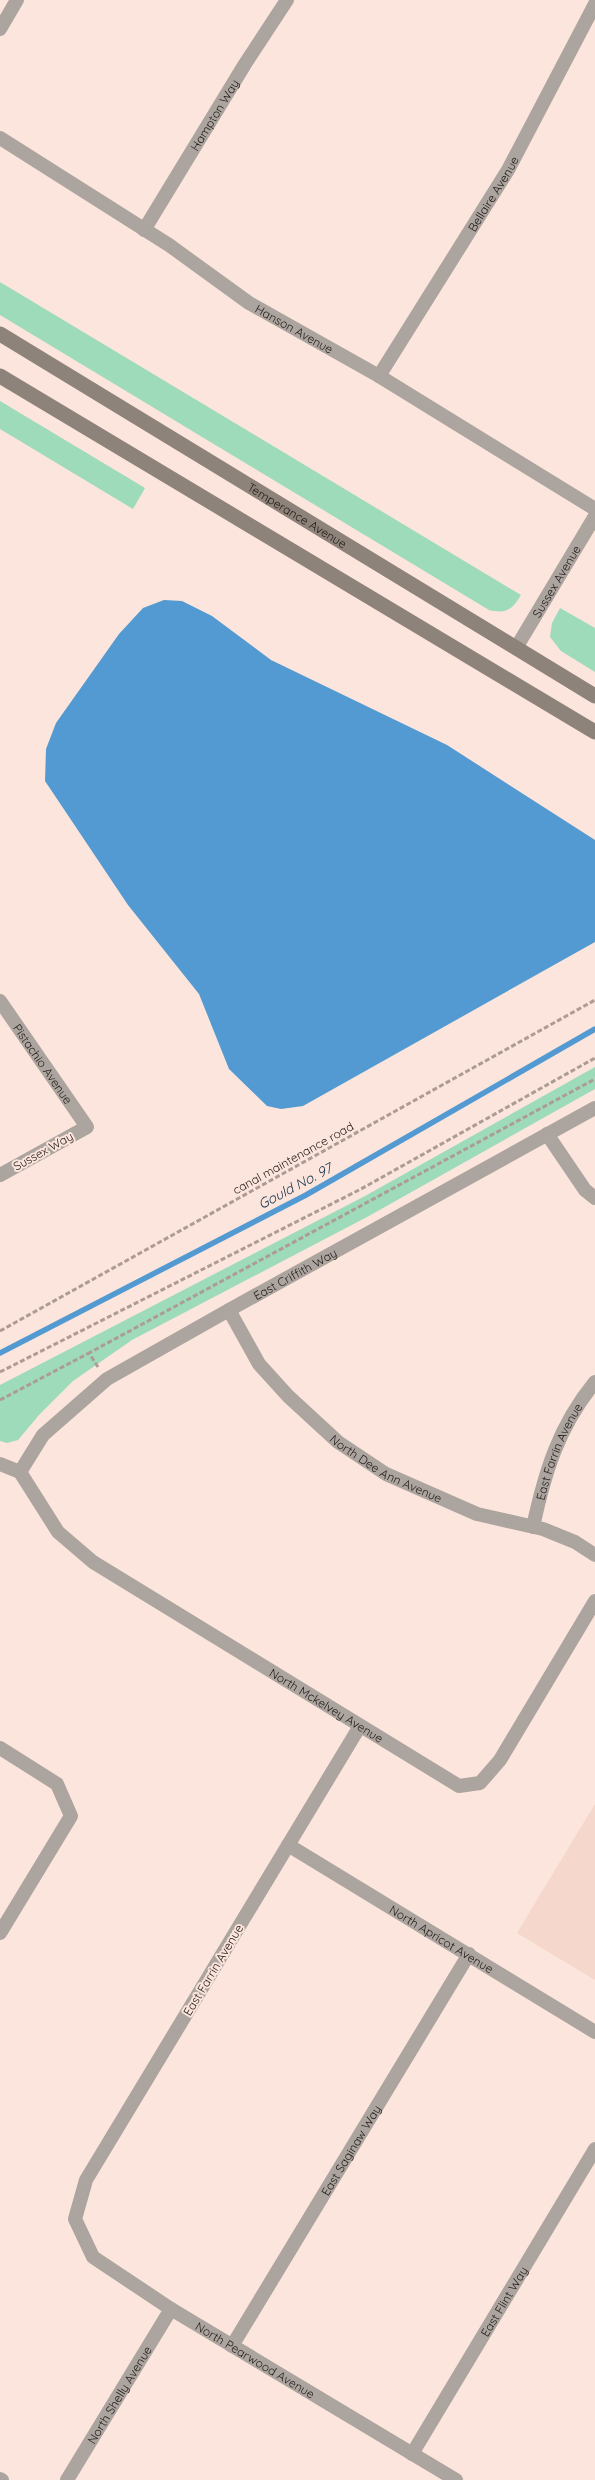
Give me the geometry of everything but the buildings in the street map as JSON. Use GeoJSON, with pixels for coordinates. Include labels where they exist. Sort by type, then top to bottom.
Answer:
{"type":"FeatureCollection","features":[{"type":"Feature","properties":{"kind":"main road","name":"Temperance Avenue"},"geometry":{"type":"LineString","coordinates":[[0,334],[595,696]]}},
{"type":"Feature","properties":{"kind":"main road"},"geometry":{"type":"LineString","coordinates":[[0,376],[595,732]]}},
{"type":"Feature","properties":{"kind":"street"},"geometry":{"type":"LineString","coordinates":[[0,29],[17,0]]}},
{"type":"Feature","properties":{"kind":"street","name":"Hampton Way"},"geometry":{"type":"LineString","coordinates":[[144,230],[245,64],[287,0]]}},
{"type":"Feature","properties":{"kind":"street","name":"Bellaire Avenue"},"geometry":{"type":"LineString","coordinates":[[380,376],[508,170],[595,4]]}},
{"type":"Feature","properties":{"kind":"street","name":"Hanson Avenue"},"geometry":{"type":"LineString","coordinates":[[0,138],[169,245],[249,303],[380,376],[595,509]]}},
{"type":"Feature","properties":{"kind":"street","name":"Sussex Avenue"},"geometry":{"type":"LineString","coordinates":[[516,648],[595,516]]}},
{"type":"Feature","properties":{"kind":"street","name":"Pistachio Avenue"},"geometry":{"type":"LineString","coordinates":[[0,1001],[87,1127]]}},
{"type":"Feature","properties":{"kind":"street","name":"East Criffith Way"},"geometry":{"type":"LineString","coordinates":[[20,1472],[43,1434],[107,1379],[595,1108]]}},
{"type":"Feature","properties":{"kind":"street","name":"Sussex Way"},"geometry":{"type":"LineString","coordinates":[[0,1175],[87,1127]]}},
{"type":"Feature","properties":{"kind":"street"},"geometry":{"type":"LineString","coordinates":[[547,1134],[585,1190],[595,1198]]}},
{"type":"Feature","properties":{"kind":"street","name":"North Dee Ann Avenue"},"geometry":{"type":"LineString","coordinates":[[229,1310],[259,1364],[288,1396],[338,1442],[386,1474],[477,1514],[533,1527],[575,1542],[595,1555]]}},
{"type":"Feature","properties":{"kind":"street","name":"East Farrin Avenue"},"geometry":{"type":"LineString","coordinates":[[533,1527],[543,1480],[558,1442],[580,1400],[595,1382]]}},
{"type":"Feature","properties":{"kind":"street"},"geometry":{"type":"LineString","coordinates":[[0,1464],[20,1472]]}},
{"type":"Feature","properties":{"kind":"street","name":"North Mckelvey Avenue"},"geometry":{"type":"LineString","coordinates":[[20,1472],[58,1532],[93,1562],[459,1786],[480,1783],[500,1760],[595,1601]]}},
{"type":"Feature","properties":{"kind":"street","name":"East Farrin Avenue"},"geometry":{"type":"LineString","coordinates":[[75,2218],[86,2180],[360,1726]]}},
{"type":"Feature","properties":{"kind":"street"},"geometry":{"type":"LineString","coordinates":[[0,1748],[57,1784],[71,1816],[0,1933]]}},
{"type":"Feature","properties":{"kind":"street","name":"North Apricot Avenue"},"geometry":{"type":"LineString","coordinates":[[288,1845],[595,2032]]}},
{"type":"Feature","properties":{"kind":"street","name":"East Saginaw Way"},"geometry":{"type":"LineString","coordinates":[[232,2346],[469,1954]]}},
{"type":"Feature","properties":{"kind":"street","name":"East Flint Way"},"geometry":{"type":"LineString","coordinates":[[412,2454],[595,2149]]}},
{"type":"Feature","properties":{"kind":"street","name":"North Pearwood Avenue"},"geometry":{"type":"LineString","coordinates":[[75,2218],[93,2257],[171,2309],[456,2480]]}},
{"type":"Feature","properties":{"kind":"street","name":"North Shelly Avenue"},"geometry":{"type":"LineString","coordinates":[[67,2480],[171,2309]]}},
{"type":"Feature","properties":{"kind":"path","name":"canal maintenance road"},"geometry":{"type":"LineString","coordinates":[[0,1331],[595,1000]]}},
{"type":"Feature","properties":{"kind":"path"},"geometry":{"type":"LineString","coordinates":[[0,1372],[361,1189],[595,1058]]}},
{"type":"Feature","properties":{"kind":"path"},"geometry":{"type":"LineString","coordinates":[[0,1400],[595,1078]]}},
{"type":"Feature","properties":{"kind":"path"},"geometry":{"type":"LineString","coordinates":[[89,1353],[107,1379]]}},
{"type":"Feature","properties":{"kind":"shaded area"},"geometry":{"type":"Polygon","coordinates":[[[595,1804],[595,1980],[517,1933],[595,1804]]]}},
{"type":"Feature","properties":{"kind":"green space"},"geometry":{"type":"Polygon","coordinates":[[[0,282],[521,595],[508,610],[489,610],[0,315],[0,282]]]}},
{"type":"Feature","properties":{"kind":"green space"},"geometry":{"type":"Polygon","coordinates":[[[0,401],[145,488],[133,509],[0,429],[0,401]]]}},
{"type":"Feature","properties":{"kind":"green space"},"geometry":{"type":"Polygon","coordinates":[[[560,608],[595,628],[595,672],[561,651],[550,637],[552,623],[560,608]]]}},
{"type":"Feature","properties":{"kind":"green space"},"geometry":{"type":"Polygon","coordinates":[[[595,1067],[595,1089],[367,1217],[132,1340],[73,1381],[39,1415],[18,1440],[7,1443],[0,1441],[0,1385],[365,1196],[595,1067]]]}},
{"type":"Feature","properties":{"kind":"water"},"geometry":{"type":"Polygon","coordinates":[[[164,600],[182,601],[212,616],[271,660],[447,745],[595,840],[595,942],[303,1106],[281,1109],[267,1106],[229,1069],[199,994],[128,905],[45,781],[46,749],[56,723],[119,634],[143,608],[164,600]]]}},
{"type":"Feature","properties":{"kind":"waterway","name":"Gould No. 97"},"geometry":{"type":"LineString","coordinates":[[0,1353],[306,1195],[595,1029]]}}]}
